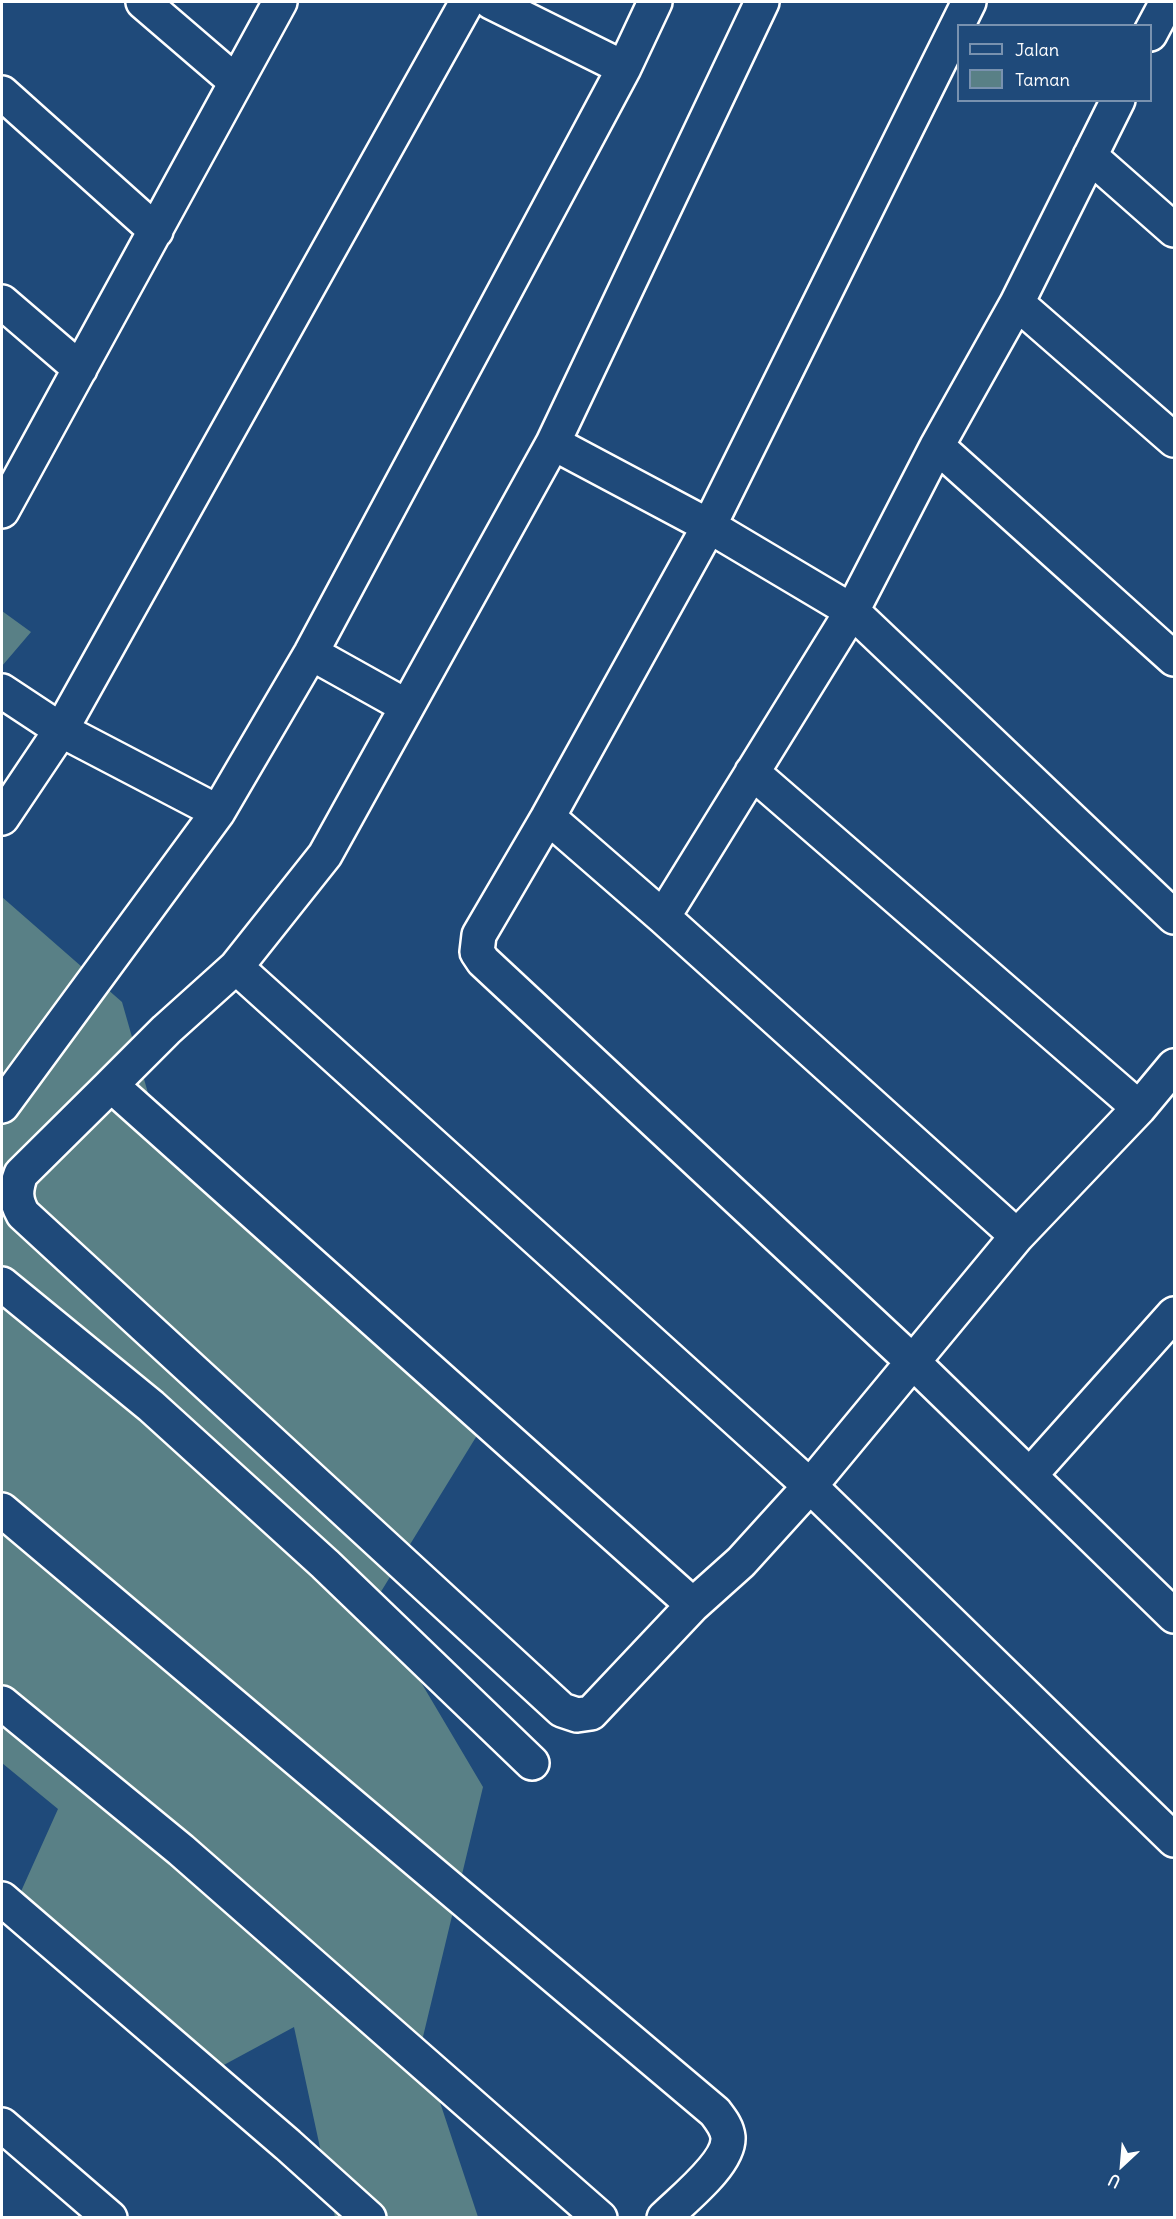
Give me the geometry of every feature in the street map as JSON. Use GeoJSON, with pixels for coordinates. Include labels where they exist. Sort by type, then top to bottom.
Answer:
{"type":"FeatureCollection","features":[{"type":"Feature","properties":{"kind":"street"},"geometry":{"type":"LineString","coordinates":[[144,2],[236,82]]}},
{"type":"Feature","properties":{"kind":"street"},"geometry":{"type":"LineString","coordinates":[[3,507],[280,2]]}},
{"type":"Feature","properties":{"kind":"street"},"geometry":{"type":"LineString","coordinates":[[2,818],[61,730],[467,2]]}},
{"type":"Feature","properties":{"kind":"street"},"geometry":{"type":"LineString","coordinates":[[491,2],[624,68]]}},
{"type":"Feature","properties":{"kind":"street"},"geometry":{"type":"LineString","coordinates":[[3,1101],[218,812],[311,653],[624,68],[655,2]]}},
{"type":"Feature","properties":{"kind":"street"},"geometry":{"type":"LineString","coordinates":[[762,2],[553,443],[406,706],[326,855],[236,967],[166,1030],[21,1174],[16,1189],[16,1202],[23,1214],[562,1710],[577,1714],[591,1713],[693,1605],[741,1562],[810,1486],[1017,1236],[1139,1108],[1174,1066]]}},
{"type":"Feature","properties":{"kind":"street"},"geometry":{"type":"LineString","coordinates":[[958,24],[969,2]]}},
{"type":"Feature","properties":{"kind":"street"},"geometry":{"type":"LineString","coordinates":[[1152,30],[1167,2]]}},
{"type":"Feature","properties":{"kind":"street"},"geometry":{"type":"LineString","coordinates":[[957,26],[709,526],[548,817],[479,935],[477,952],[483,961],[913,1362],[1030,1475],[1170,1602]]}},
{"type":"Feature","properties":{"kind":"street"},"geometry":{"type":"LineString","coordinates":[[2,93],[156,231]]}},
{"type":"Feature","properties":{"kind":"street"},"geometry":{"type":"LineString","coordinates":[[663,916],[852,611],[937,447],[1017,303],[1117,102]]}},
{"type":"Feature","properties":{"kind":"street"},"geometry":{"type":"LineString","coordinates":[[1090,156],[1174,230]]}},
{"type":"Feature","properties":{"kind":"street"},"geometry":{"type":"LineString","coordinates":[[2,302],[80,369]]}},
{"type":"Feature","properties":{"kind":"street"},"geometry":{"type":"LineString","coordinates":[[1017,303],[1174,440]]}},
{"type":"Feature","properties":{"kind":"street"},"geometry":{"type":"LineString","coordinates":[[553,443],[709,526],[852,611],[1174,917]]}},
{"type":"Feature","properties":{"kind":"street"},"geometry":{"type":"LineString","coordinates":[[937,447],[1174,659]]}},
{"type":"Feature","properties":{"kind":"street"},"geometry":{"type":"LineString","coordinates":[[311,653],[406,706]]}},
{"type":"Feature","properties":{"kind":"street"},"geometry":{"type":"LineString","coordinates":[[2,691],[61,730],[218,812]]}},
{"type":"Feature","properties":{"kind":"street"},"geometry":{"type":"LineString","coordinates":[[752,772],[1139,1108]]}},
{"type":"Feature","properties":{"kind":"street"},"geometry":{"type":"LineString","coordinates":[[548,817],[663,916],[1017,1236]]}},
{"type":"Feature","properties":{"kind":"street"},"geometry":{"type":"LineString","coordinates":[[236,967],[810,1486],[1174,1840]]}},
{"type":"Feature","properties":{"kind":"street"},"geometry":{"type":"LineString","coordinates":[[111,1085],[693,1605]]}},
{"type":"Feature","properties":{"kind":"street"},"geometry":{"type":"LineString","coordinates":[[2,1284],[151,1406],[325,1564],[532,1763]]}},
{"type":"Feature","properties":{"kind":"street"},"geometry":{"type":"LineString","coordinates":[[1030,1475],[1174,1314]]}},
{"type":"Feature","properties":{"kind":"street"},"geometry":{"type":"LineString","coordinates":[[2,1510],[715,2112],[726,2127],[728,2140],[721,2161],[664,2217]]}},
{"type":"Feature","properties":{"kind":"street"},"geometry":{"type":"LineString","coordinates":[[2,1703],[182,1850],[600,2217]]}},
{"type":"Feature","properties":{"kind":"street"},"geometry":{"type":"LineString","coordinates":[[2,1899],[369,2217]]}},
{"type":"Feature","properties":{"kind":"street"},"geometry":{"type":"LineString","coordinates":[[2,2125],[110,2217]]}},
{"type":"Feature","properties":{"kind":"green space"},"geometry":{"type":"Polygon","coordinates":[[[2,611],[31,632],[2,666],[2,611]]]}},
{"type":"Feature","properties":{"kind":"green space"},"geometry":{"type":"Polygon","coordinates":[[[2,897],[122,1002],[160,1135],[492,1411],[374,1603],[483,1787],[421,2045],[478,2217],[335,2217],[294,2027],[209,2073],[14,1907],[58,1809],[2,1763],[2,897]]]}}]}
